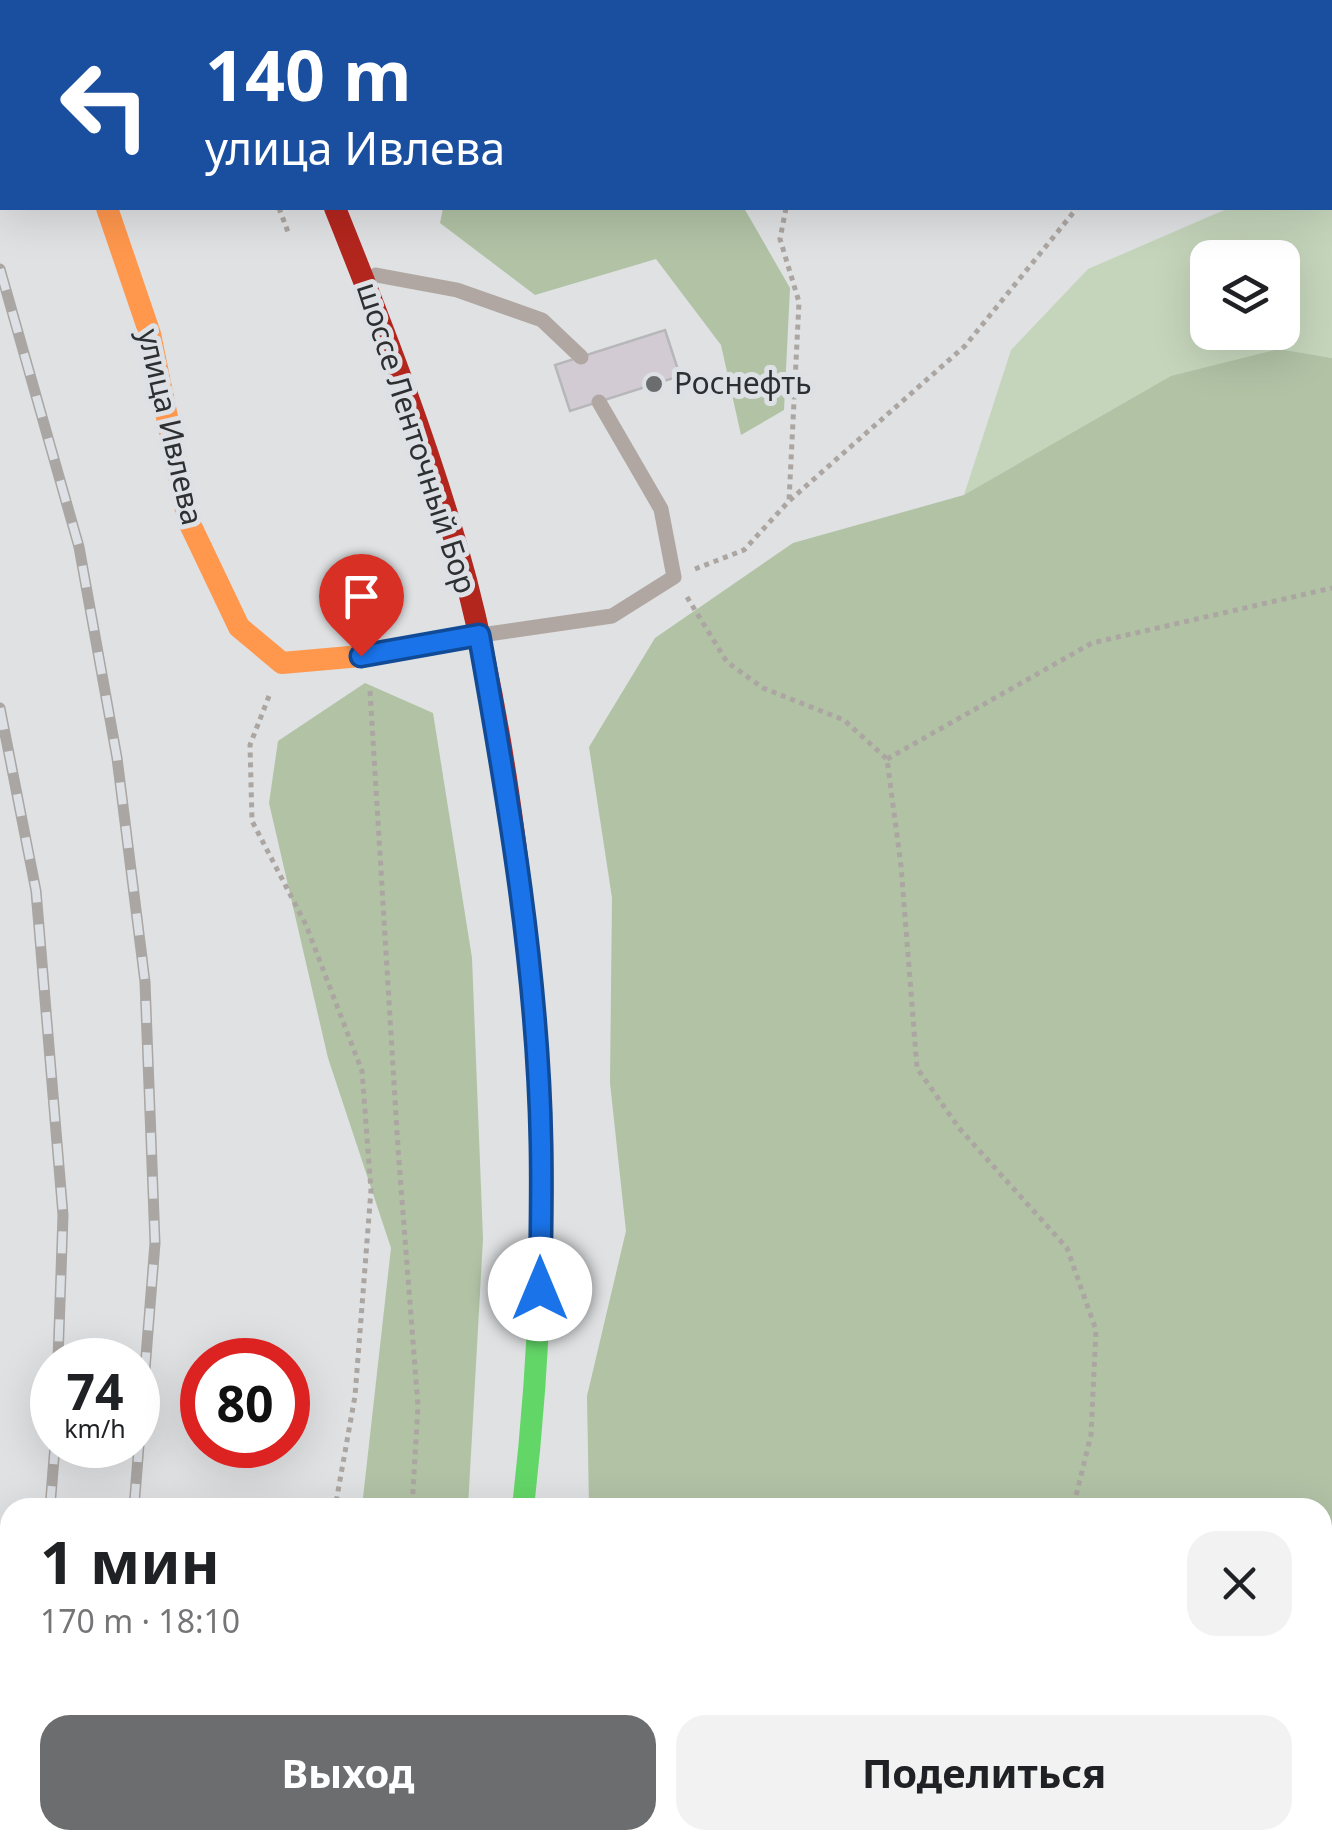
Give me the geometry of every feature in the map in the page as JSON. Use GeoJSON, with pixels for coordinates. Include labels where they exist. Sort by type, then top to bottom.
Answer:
{"type":"FeatureCollection","features":[{"type":"Feature","properties":{"kind":"main road","name":"улица Ивлева"},"geometry":{"type":"LineString","coordinates":[[108,210],[150,334],[188,520],[238,627],[282,663]]}},
{"type":"Feature","properties":{"kind":"main road","name":"шоссе Ленточный Бор"},"geometry":{"type":"LineString","coordinates":[[336,210],[415,415],[461,562],[479,635],[509,808],[526,937],[542,1141],[540,1326],[525,1498]]}},
{"type":"Feature","properties":{"kind":"main road"},"geometry":{"type":"LineString","coordinates":[[282,663],[361,656],[479,635]]}},
{"type":"Feature","properties":{"kind":"lane"},"geometry":{"type":"LineString","coordinates":[[361,272],[458,290],[542,320],[580,357]]}},
{"type":"Feature","properties":{"kind":"lane"},"geometry":{"type":"LineString","coordinates":[[479,635],[612,616],[674,577],[661,509],[599,402]]}},
{"type":"Feature","properties":{"kind":"path"},"geometry":{"type":"LineString","coordinates":[[280,210],[288,232]]}},
{"type":"Feature","properties":{"kind":"path"},"geometry":{"type":"LineString","coordinates":[[786,210],[780,239],[799,302],[790,501]]}},
{"type":"Feature","properties":{"kind":"path"},"geometry":{"type":"LineString","coordinates":[[1076,210],[965,346],[790,501],[744,550],[674,577],[727,662],[762,688],[844,720],[887,759],[901,866],[918,1068],[960,1128],[1067,1248],[1096,1330],[1092,1436],[1076,1498]]}},
{"type":"Feature","properties":{"kind":"path"},"geometry":{"type":"LineString","coordinates":[[887,759],[1092,643],[1332,588]]}},
{"type":"Feature","properties":{"kind":"path"},"geometry":{"type":"LineString","coordinates":[[282,663],[250,745],[252,821],[306,925],[362,1071],[371,1190],[356,1396],[337,1498]]}},
{"type":"Feature","properties":{"kind":"path"},"geometry":{"type":"LineString","coordinates":[[370,678],[418,1406],[413,1498]]}},
{"type":"Feature","properties":{"kind":"green space"},"geometry":{"type":"Polygon","coordinates":[[[443,210],[745,210],[790,288],[784,410],[741,435],[721,345],[656,259],[535,295],[440,223],[443,210]]]}},
{"type":"Feature","properties":{"kind":"green space"},"geometry":{"type":"Polygon","coordinates":[[[1224,210],[1332,210],[1332,358],[1284,350],[1300,350],[1300,240],[1190,240],[1190,350],[1276,350],[964,495],[1011,350],[1088,269],[1224,210]]]}},
{"type":"Feature","properties":{"kind":"green space"},"geometry":{"type":"Polygon","coordinates":[[[1275,350],[1332,358],[1332,1498],[589,1498],[587,1396],[626,1231],[610,1083],[612,898],[589,747],[655,638],[793,543],[964,495],[1171,376],[1275,350]]]}},
{"type":"Feature","properties":{"kind":"green space"},"geometry":{"type":"Polygon","coordinates":[[[365,683],[433,713],[472,958],[483,1239],[469,1498],[363,1498],[391,1248],[328,1058],[269,803],[278,741],[365,683]]]}},
{"type":"Feature","properties":{"kind":"building"},"geometry":{"type":"Polygon","coordinates":[[[665,330],[680,376],[570,411],[555,365],[665,330]]]}},
{"type":"Feature","properties":{"kind":"railway"},"geometry":{"type":"LineString","coordinates":[[0,269],[79,547],[117,758],[145,982],[155,1243],[135,1498]]}},
{"type":"Feature","properties":{"kind":"railway"},"geometry":{"type":"LineString","coordinates":[[0,708],[36,891],[63,1215],[59,1338]]}},
{"type":"Feature","properties":{"kind":"railway"},"geometry":{"type":"LineString","coordinates":[[51,1498],[53,1468]]}},
{"type":"Feature","properties":{"kind":"traffic: fast"},"geometry":{"type":"LineString","coordinates":[[524,1498],[541,1258],[533,1008]]}},
{"type":"Feature","properties":{"kind":"traffic: slow"},"geometry":{"type":"LineString","coordinates":[[108,210],[150,334],[188,520],[239,627],[282,663],[361,656],[479,635]]}},
{"type":"Feature","properties":{"kind":"traffic: jam"},"geometry":{"type":"LineString","coordinates":[[336,210],[423,439],[479,632],[508,792],[533,1008]]}},
{"type":"Feature","properties":{"kind":"place","name":"Роснефть"},"geometry":{"type":"Point","coordinates":[654,384]}},
{"type":"Feature","properties":{"kind":"route"},"geometry":{"type":"LineString","coordinates":[[361,656],[479,635],[509,808],[530,974],[542,1141],[540,1289]]}}]}
